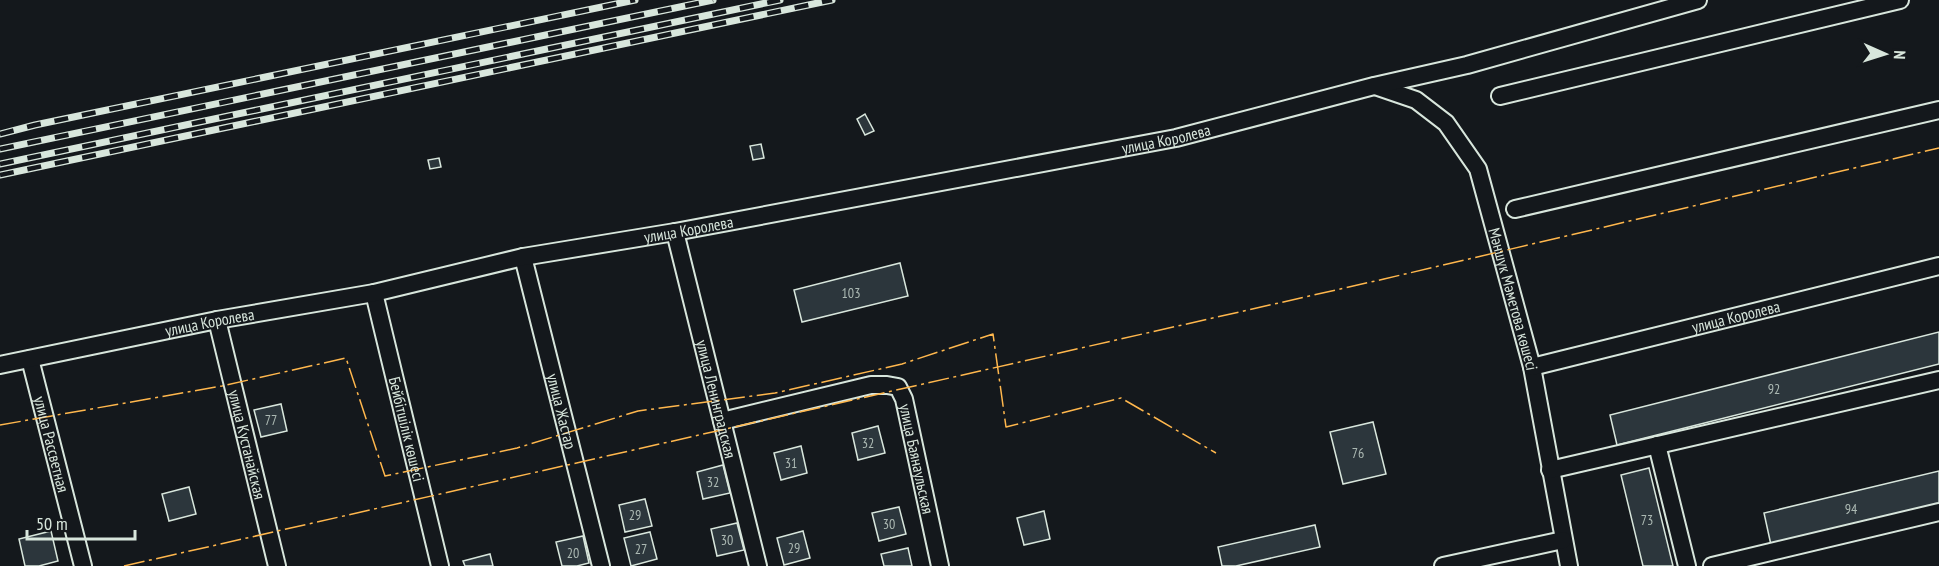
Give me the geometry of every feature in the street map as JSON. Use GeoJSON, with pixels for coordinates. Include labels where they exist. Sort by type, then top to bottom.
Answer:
{"type":"FeatureCollection","features":[{"type":"Feature","properties":{"kind":"street","name":"улица Королева"},"geometry":{"type":"LineString","coordinates":[[0,365],[217,320],[374,292],[523,257],[675,232],[1176,138],[1374,86],[1467,65],[1698,0]]}},
{"type":"Feature","properties":{"kind":"street"},"geometry":{"type":"LineString","coordinates":[[1500,96],[1900,0]]}},
{"type":"Feature","properties":{"kind":"street","name":"Мәншүк Мәметова көшесі"},"geometry":{"type":"LineString","coordinates":[[1374,86],[1416,100],[1446,123],[1478,169],[1532,367],[1569,566]]}},
{"type":"Feature","properties":{"kind":"street"},"geometry":{"type":"LineString","coordinates":[[1515,209],[1939,110]]}},
{"type":"Feature","properties":{"kind":"street","name":"улица Ленинградская"},"geometry":{"type":"LineString","coordinates":[[675,232],[758,566]]}},
{"type":"Feature","properties":{"kind":"street","name":"улица Жастар"},"geometry":{"type":"LineString","coordinates":[[523,257],[601,566]]}},
{"type":"Feature","properties":{"kind":"street","name":"улица Королева"},"geometry":{"type":"LineString","coordinates":[[1532,367],[1939,266]]}},
{"type":"Feature","properties":{"kind":"street","name":"Бейбітшілік көшесі"},"geometry":{"type":"LineString","coordinates":[[374,292],[440,566]]}},
{"type":"Feature","properties":{"kind":"street","name":"улица Кустанайская"},"geometry":{"type":"LineString","coordinates":[[217,320],[278,566]]}},
{"type":"Feature","properties":{"kind":"street","name":"улица Рассветная"},"geometry":{"type":"LineString","coordinates":[[30,359],[83,566]]}},
{"type":"Feature","properties":{"kind":"street"},"geometry":{"type":"LineString","coordinates":[[1550,470],[1939,380]]}},
{"type":"Feature","properties":{"kind":"street","name":"улица Баянаульская"},"geometry":{"type":"LineString","coordinates":[[722,421],[871,385],[898,387],[904,399],[940,566]]}},
{"type":"Feature","properties":{"kind":"street"},"geometry":{"type":"LineString","coordinates":[[1657,445],[1687,566]]}},
{"type":"Feature","properties":{"kind":"street"},"geometry":{"type":"LineString","coordinates":[[1712,566],[1939,513]]}},
{"type":"Feature","properties":{"kind":"street"},"geometry":{"type":"LineString","coordinates":[[1443,566],[1563,540]]}},
{"type":"Feature","properties":{"kind":"building"},"geometry":{"type":"Polygon","coordinates":[[[865,114],[874,131],[865,135],[857,119],[865,114]]]}},
{"type":"Feature","properties":{"kind":"building"},"geometry":{"type":"Polygon","coordinates":[[[761,144],[764,158],[753,160],[750,146],[761,144]]]}},
{"type":"Feature","properties":{"kind":"building"},"geometry":{"type":"Polygon","coordinates":[[[439,158],[441,167],[430,169],[428,160],[439,158]]]}},
{"type":"Feature","properties":{"kind":"building"},"geometry":{"type":"Polygon","coordinates":[[[900,263],[908,296],[802,322],[794,290],[900,263]]]}},
{"type":"Feature","properties":{"kind":"building"},"geometry":{"type":"Polygon","coordinates":[[[1939,332],[1939,364],[1617,445],[1610,415],[1939,332]]]}},
{"type":"Feature","properties":{"kind":"building"},"geometry":{"type":"Polygon","coordinates":[[[281,404],[287,431],[261,437],[254,410],[281,404]]]}},
{"type":"Feature","properties":{"kind":"building"},"geometry":{"type":"Polygon","coordinates":[[[1373,422],[1386,474],[1343,484],[1330,432],[1373,422]]]}},
{"type":"Feature","properties":{"kind":"building"},"geometry":{"type":"Polygon","coordinates":[[[878,426],[885,453],[858,460],[852,433],[878,426]]]}},
{"type":"Feature","properties":{"kind":"building"},"geometry":{"type":"Polygon","coordinates":[[[801,446],[807,473],[781,480],[774,453],[801,446]]]}},
{"type":"Feature","properties":{"kind":"building"},"geometry":{"type":"Polygon","coordinates":[[[723,465],[730,493],[703,499],[697,472],[723,465]]]}},
{"type":"Feature","properties":{"kind":"building"},"geometry":{"type":"Polygon","coordinates":[[[1649,468],[1673,566],[1643,566],[1621,475],[1649,468]]]}},
{"type":"Feature","properties":{"kind":"building"},"geometry":{"type":"Polygon","coordinates":[[[1939,471],[1939,505],[1771,545],[1764,513],[1939,471]]]}},
{"type":"Feature","properties":{"kind":"building"},"geometry":{"type":"Polygon","coordinates":[[[189,487],[196,514],[169,521],[162,494],[189,487]]]}},
{"type":"Feature","properties":{"kind":"building"},"geometry":{"type":"Polygon","coordinates":[[[645,499],[652,526],[625,532],[619,505],[645,499]]]}},
{"type":"Feature","properties":{"kind":"building"},"geometry":{"type":"Polygon","coordinates":[[[899,507],[906,534],[879,541],[872,513],[899,507]]]}},
{"type":"Feature","properties":{"kind":"building"},"geometry":{"type":"Polygon","coordinates":[[[1044,511],[1050,539],[1024,545],[1017,518],[1044,511]]]}},
{"type":"Feature","properties":{"kind":"building"},"geometry":{"type":"Polygon","coordinates":[[[737,523],[744,550],[717,556],[711,529],[737,523]]]}},
{"type":"Feature","properties":{"kind":"building"},"geometry":{"type":"Polygon","coordinates":[[[1315,525],[1320,547],[1236,566],[1222,566],[1218,547],[1315,525]]]}},
{"type":"Feature","properties":{"kind":"building"},"geometry":{"type":"Polygon","coordinates":[[[51,531],[58,561],[39,566],[25,566],[19,539],[51,531]]]}},
{"type":"Feature","properties":{"kind":"building"},"geometry":{"type":"Polygon","coordinates":[[[803,531],[810,558],[784,565],[777,538],[803,531]]]}},
{"type":"Feature","properties":{"kind":"building"},"geometry":{"type":"Polygon","coordinates":[[[650,532],[657,559],[631,566],[624,538],[650,532]]]}},
{"type":"Feature","properties":{"kind":"building"},"geometry":{"type":"Polygon","coordinates":[[[583,536],[589,563],[562,566],[556,542],[583,536]]]}},
{"type":"Feature","properties":{"kind":"building"},"geometry":{"type":"Polygon","coordinates":[[[908,548],[912,566],[884,566],[881,554],[908,548]]]}},
{"type":"Feature","properties":{"kind":"building"},"geometry":{"type":"Polygon","coordinates":[[[490,554],[493,566],[465,566],[463,561],[490,554]]]}},
{"type":"Feature","properties":{"kind":"railway"},"geometry":{"type":"LineString","coordinates":[[0,134],[635,0]]}},
{"type":"Feature","properties":{"kind":"railway"},"geometry":{"type":"LineString","coordinates":[[0,149],[713,0]]}},
{"type":"Feature","properties":{"kind":"railway"},"geometry":{"type":"LineString","coordinates":[[0,164],[780,0]]}},
{"type":"Feature","properties":{"kind":"railway"},"geometry":{"type":"LineString","coordinates":[[0,175],[832,0]]}},
{"type":"Feature","properties":{"kind":"power"},"geometry":{"type":"LineString","coordinates":[[124,566],[1384,279],[1939,148]]}},
{"type":"Feature","properties":{"kind":"power"},"geometry":{"type":"LineString","coordinates":[[0,425],[222,386],[346,358],[385,476],[517,448],[638,411],[775,393],[902,364],[993,334],[1006,427],[1121,398],[1216,453]]}}]}
